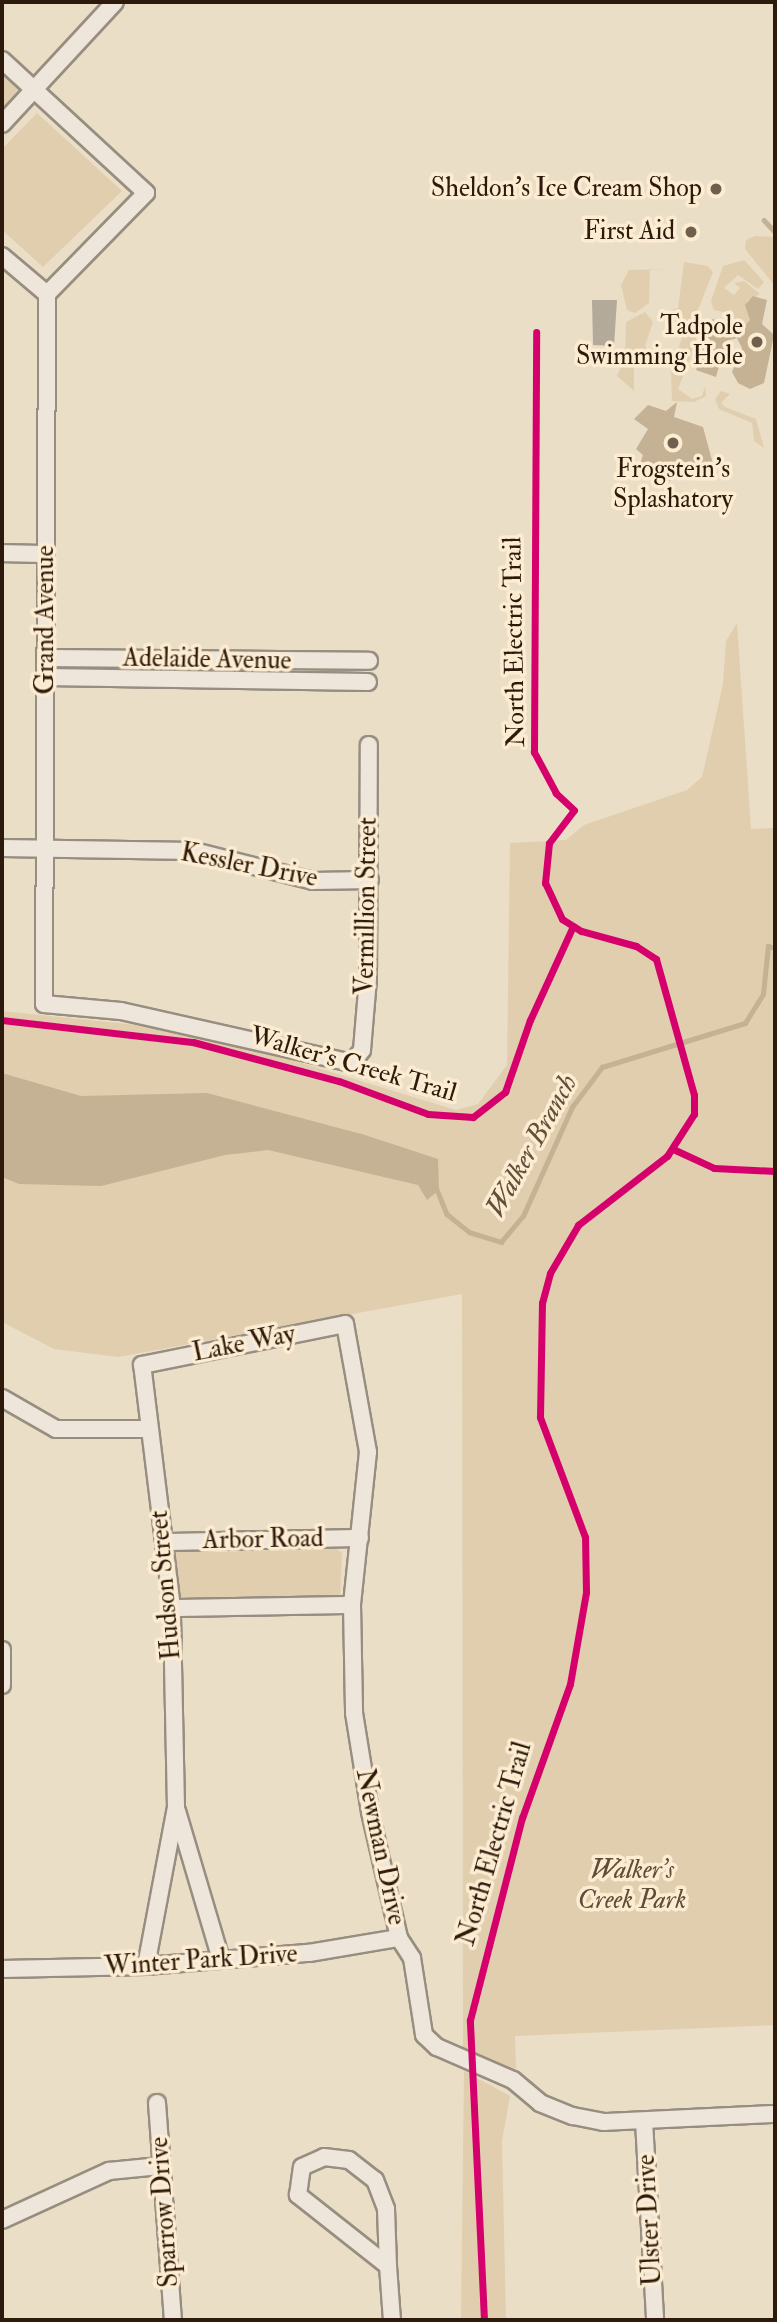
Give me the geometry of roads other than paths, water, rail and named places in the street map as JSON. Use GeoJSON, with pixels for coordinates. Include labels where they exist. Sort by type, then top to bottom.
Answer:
{"type":"FeatureCollection","features":[{"type":"Feature","properties":{"kind":"street"},"geometry":{"type":"LineString","coordinates":[[2,124],[115,2]]}},
{"type":"Feature","properties":{"kind":"street"},"geometry":{"type":"LineString","coordinates":[[2,60],[146,193],[47,294],[2,256]]}},
{"type":"Feature","properties":{"kind":"street","name":"Grand Avenue"},"geometry":{"type":"LineString","coordinates":[[47,294],[44,1004],[121,1011],[352,1063]]}},
{"type":"Feature","properties":{"kind":"street"},"geometry":{"type":"LineString","coordinates":[[2,553],[46,554]]}},
{"type":"Feature","properties":{"kind":"street","name":"Adelaide Avenue"},"geometry":{"type":"LineString","coordinates":[[46,659],[369,661]]}},
{"type":"Feature","properties":{"kind":"street","name":"Adelaide Avenue"},"geometry":{"type":"LineString","coordinates":[[46,677],[368,682]]}},
{"type":"Feature","properties":{"kind":"street","name":"Vermillion Street"},"geometry":{"type":"LineString","coordinates":[[352,1063],[362,1050],[364,1024],[370,880],[369,745]]}},
{"type":"Feature","properties":{"kind":"street","name":"Kessler Drive"},"geometry":{"type":"LineString","coordinates":[[2,848],[194,851],[313,881],[370,880]]}},
{"type":"Feature","properties":{"kind":"street","name":"Lake Way"},"geometry":{"type":"LineString","coordinates":[[142,1364],[345,1324]]}},
{"type":"Feature","properties":{"kind":"street","name":"Newman Drive"},"geometry":{"type":"LineString","coordinates":[[345,1324],[368,1452],[352,1605],[354,1713],[399,1938],[412,1958],[424,2035],[437,2048],[513,2080],[540,2103],[573,2116],[644,2120],[775,2114]]}},
{"type":"Feature","properties":{"kind":"street","name":"Hudson Street"},"geometry":{"type":"LineString","coordinates":[[142,1364],[172,1608],[176,1807],[146,1966]]}},
{"type":"Feature","properties":{"kind":"street"},"geometry":{"type":"LineString","coordinates":[[2,1398],[56,1429],[149,1429]]}},
{"type":"Feature","properties":{"kind":"street","name":"Arbor Road"},"geometry":{"type":"LineString","coordinates":[[166,1542],[360,1538]]}},
{"type":"Feature","properties":{"kind":"street"},"geometry":{"type":"LineString","coordinates":[[172,1608],[352,1605]]}},
{"type":"Feature","properties":{"kind":"street"},"geometry":{"type":"LineString","coordinates":[[2,1650],[2,1685]]}},
{"type":"Feature","properties":{"kind":"street","name":"Hudson Street"},"geometry":{"type":"LineString","coordinates":[[176,1807],[221,1960]]}},
{"type":"Feature","properties":{"kind":"street","name":"Winter Park Drive"},"geometry":{"type":"LineString","coordinates":[[2,1969],[146,1966],[221,1960],[399,1938]]}},
{"type":"Feature","properties":{"kind":"street","name":"Sparrow Drive"},"geometry":{"type":"LineString","coordinates":[[158,2103],[160,2166],[173,2320]]}},
{"type":"Feature","properties":{"kind":"street","name":"Ulster Drive"},"geometry":{"type":"LineString","coordinates":[[644,2120],[655,2320]]}},
{"type":"Feature","properties":{"kind":"street"},"geometry":{"type":"LineString","coordinates":[[388,2266],[298,2195],[302,2167],[324,2157],[349,2160],[375,2180],[386,2209],[392,2320]]}},
{"type":"Feature","properties":{"kind":"street"},"geometry":{"type":"LineString","coordinates":[[2,2220],[109,2171],[160,2166]]}},
{"type":"Feature","properties":{"kind":"waterway"},"geometry":{"type":"LineString","coordinates":[[764,220],[775,232]]}},
{"type":"Feature","properties":{"kind":"waterway","name":"Walker Branch"},"geometry":{"type":"LineString","coordinates":[[436,1187],[447,1214],[469,1232],[501,1242],[523,1216],[572,1107],[602,1067],[745,1023],[763,994],[768,946],[775,948]]}},
{"type":"Feature","properties":{"kind":"place","name":"Sheldon's Ice Cream Shop"},"geometry":{"type":"Point","coordinates":[716,189]}},
{"type":"Feature","properties":{"kind":"place","name":"First Aid"},"geometry":{"type":"Point","coordinates":[691,232]}},
{"type":"Feature","properties":{"kind":"place","name":"Tadpole Swimming Hole"},"geometry":{"type":"Point","coordinates":[757,342]}},
{"type":"Feature","properties":{"kind":"place","name":"Frogstein's Splashatory"},"geometry":{"type":"Point","coordinates":[673,443]}},
{"type":"Feature","properties":{"kind":"park label","name":"Walker's Creek Park"},"geometry":{"type":"Point","coordinates":[632,1886]}}]}
